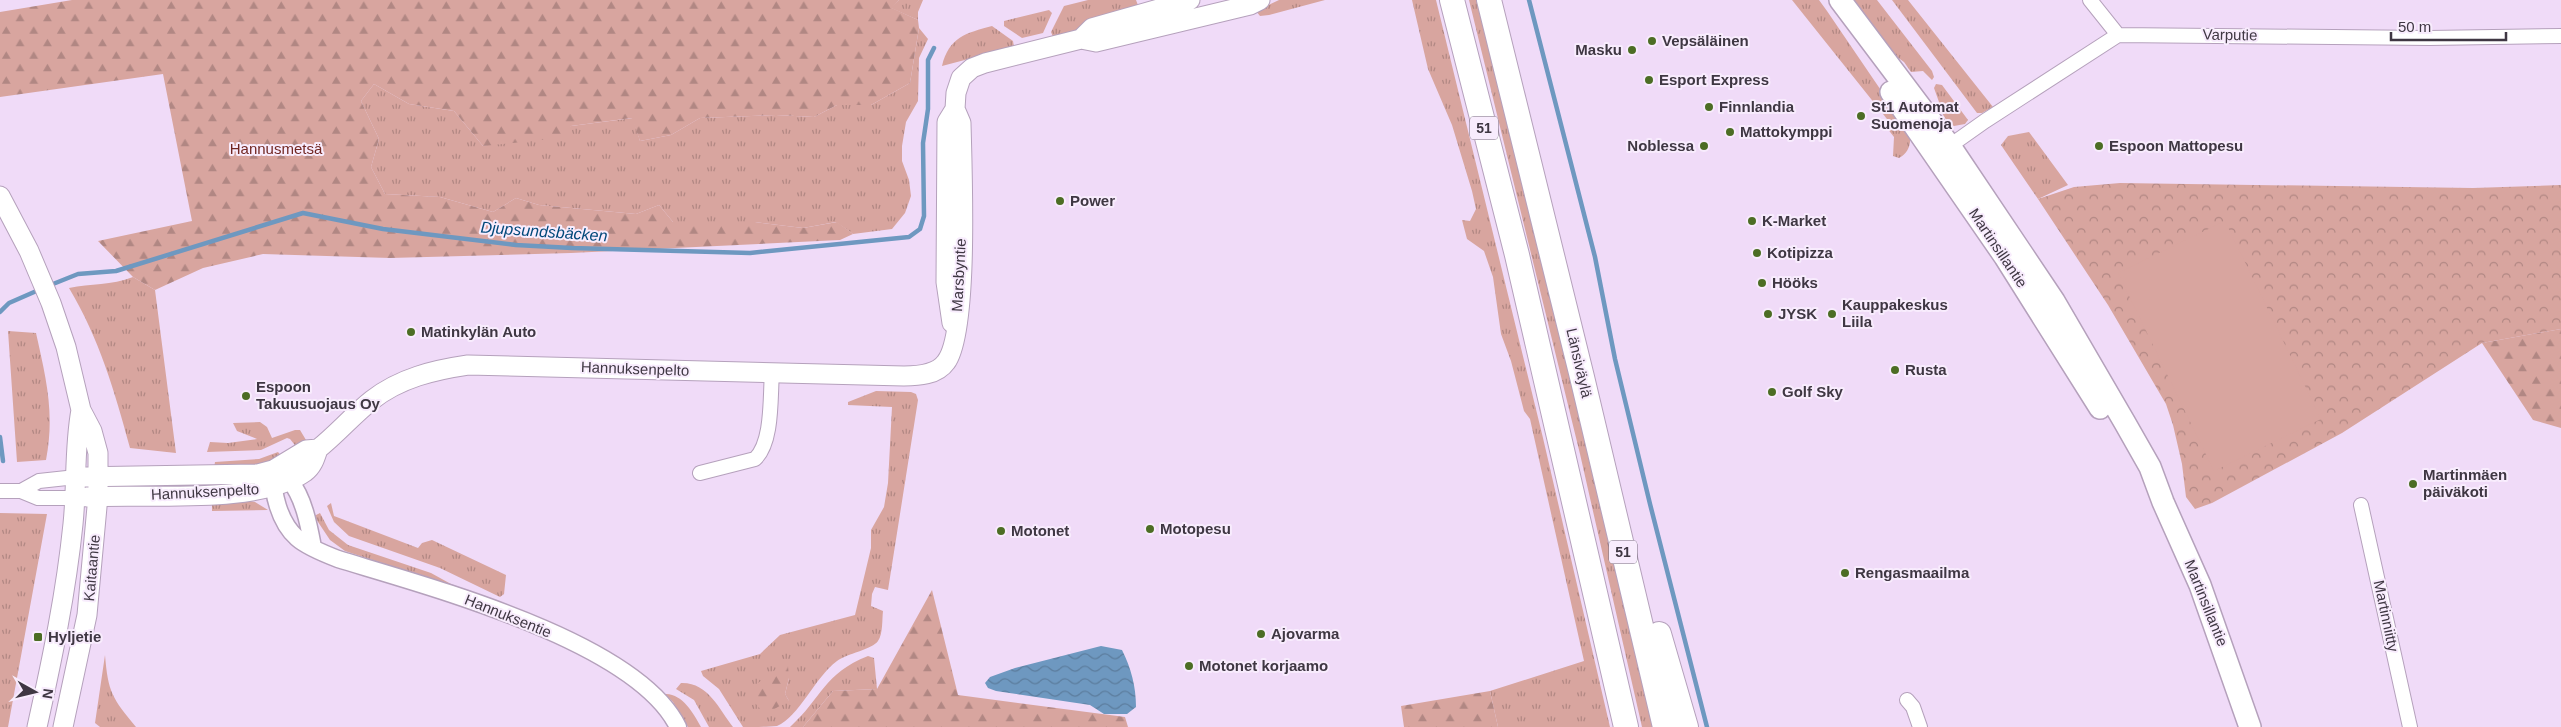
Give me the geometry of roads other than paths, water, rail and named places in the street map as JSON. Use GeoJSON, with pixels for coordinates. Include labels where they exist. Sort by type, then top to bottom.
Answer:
{"type":"FeatureCollection","features":[{"type":"Feature","properties":{"kind":"highway","name":"51"},"geometry":{"type":"LineString","coordinates":[[1452,0],[1517,255],[1626,727]]}},
{"type":"Feature","properties":{"kind":"highway","name":"Länsiväylä"},"geometry":{"type":"LineString","coordinates":[[1489,0],[1582,377],[1665,727]]}},
{"type":"Feature","properties":{"kind":"highway"},"geometry":{"type":"LineString","coordinates":[[1582,377],[1609,437],[1675,694],[1686,727]]}},
{"type":"Feature","properties":{"kind":"main road","name":"Marsbyntie"},"geometry":{"type":"LineString","coordinates":[[1081,39],[1092,28],[1190,0]]}},
{"type":"Feature","properties":{"kind":"main road","name":"Marsbyntie"},"geometry":{"type":"LineString","coordinates":[[954,334],[946,282],[947,122],[955,109],[957,86],[960,78],[972,68],[985,63],[1081,39],[1096,42],[1121,37],[1250,5],[1260,0]]}},
{"type":"Feature","properties":{"kind":"main road","name":"Martinsillantie"},"geometry":{"type":"LineString","coordinates":[[1826,0],[1943,151]]}},
{"type":"Feature","properties":{"kind":"main road","name":"Martinsillantie"},"geometry":{"type":"LineString","coordinates":[[1840,0],[1943,151],[2140,476],[2162,502],[2208,603],[2243,717],[2250,727]]}},
{"type":"Feature","properties":{"kind":"main road","name":"Kaitaantie"},"geometry":{"type":"LineString","coordinates":[[0,196],[29,251],[51,303],[66,347],[81,410],[92,431],[98,453],[98,496],[87,615],[63,727]]}},
{"type":"Feature","properties":{"kind":"main road","name":"Hannuksenpelto"},"geometry":{"type":"LineString","coordinates":[[75,498],[238,493],[278,479],[306,472],[314,462],[318,449],[372,399],[410,378],[444,368],[468,365],[918,376],[939,369],[946,362],[954,334]]}},
{"type":"Feature","properties":{"kind":"main road","name":"Kaitaantie"},"geometry":{"type":"LineString","coordinates":[[37,727],[66,586],[75,498],[77,434],[81,410]]}},
{"type":"Feature","properties":{"kind":"main road","name":"Hannuksenpelto"},"geometry":{"type":"LineString","coordinates":[[76,477],[99,475],[222,476],[258,474],[278,479]]}},
{"type":"Feature","properties":{"kind":"street"},"geometry":{"type":"LineString","coordinates":[[1943,151],[1984,121],[2118,35],[2090,0]]}},
{"type":"Feature","properties":{"kind":"street","name":"Varputie"},"geometry":{"type":"LineString","coordinates":[[2118,35],[2430,38],[2561,36]]}},
{"type":"Feature","properties":{"kind":"street"},"geometry":{"type":"LineString","coordinates":[[700,474],[755,459],[761,453],[766,438],[772,373]]}},
{"type":"Feature","properties":{"kind":"street"},"geometry":{"type":"LineString","coordinates":[[21,491],[39,481],[76,477]]}},
{"type":"Feature","properties":{"kind":"street"},"geometry":{"type":"LineString","coordinates":[[278,479],[309,525],[313,546]]}},
{"type":"Feature","properties":{"kind":"street","name":"Hannuksentie"},"geometry":{"type":"LineString","coordinates":[[278,479],[280,511],[297,538],[338,559],[470,600],[589,650],[619,667],[642,685],[661,703],[678,727]]}},
{"type":"Feature","properties":{"kind":"street"},"geometry":{"type":"LineString","coordinates":[[0,491],[21,491],[38,498],[75,498]]}},
{"type":"Feature","properties":{"kind":"street","name":"Martinniitty"},"geometry":{"type":"LineString","coordinates":[[2361,505],[2410,727]]}},
{"type":"Feature","properties":{"kind":"street"},"geometry":{"type":"LineString","coordinates":[[1907,700],[1913,707],[1920,727]]}},
{"type":"Feature","properties":{"kind":"water"},"geometry":{"type":"Polygon","coordinates":[[[1101,646],[1122,650],[1128,664],[1134,684],[1136,707],[1127,714],[1104,714],[1090,705],[996,691],[988,688],[985,683],[990,677],[1015,668],[1101,646]]]}},
{"type":"Feature","properties":{"kind":"waterway"},"geometry":{"type":"LineString","coordinates":[[1529,0],[1595,257],[1615,359],[1707,727]]}},
{"type":"Feature","properties":{"kind":"waterway","name":"Djupsundsbäcken"},"geometry":{"type":"LineString","coordinates":[[48,286],[78,274],[116,271],[303,213],[383,229],[516,245],[572,248],[750,253],[909,237],[920,229],[924,216],[923,143],[928,109],[928,60],[934,48]]}},
{"type":"Feature","properties":{"kind":"waterway","name":"Djupsundsbäcken"},"geometry":{"type":"LineString","coordinates":[[0,312],[9,303],[41,289]]}},
{"type":"Feature","properties":{"kind":"waterway","name":"Djupsundsbäcken"},"geometry":{"type":"LineString","coordinates":[[0,437],[3,461]]}},
{"type":"Feature","properties":{"kind":"place","name":"Vepsäläinen"},"geometry":{"type":"Point","coordinates":[1652,41]}},
{"type":"Feature","properties":{"kind":"place","name":"Masku"},"geometry":{"type":"Point","coordinates":[1632,50]}},
{"type":"Feature","properties":{"kind":"place","name":"Esport Express"},"geometry":{"type":"Point","coordinates":[1649,80]}},
{"type":"Feature","properties":{"kind":"place","name":"Finnlandia"},"geometry":{"type":"Point","coordinates":[1709,107]}},
{"type":"Feature","properties":{"kind":"place","name":"St1 Automat Suomenoja"},"geometry":{"type":"Point","coordinates":[1861,116]}},
{"type":"Feature","properties":{"kind":"place","name":"Mattokymppi"},"geometry":{"type":"Point","coordinates":[1730,132]}},
{"type":"Feature","properties":{"kind":"place","name":"Noblessa"},"geometry":{"type":"Point","coordinates":[1704,146]}},
{"type":"Feature","properties":{"kind":"place","name":"Espoon Mattopesu"},"geometry":{"type":"Point","coordinates":[2099,146]}},
{"type":"Feature","properties":{"kind":"place","name":"Power"},"geometry":{"type":"Point","coordinates":[1060,201]}},
{"type":"Feature","properties":{"kind":"place","name":"K-Market"},"geometry":{"type":"Point","coordinates":[1752,221]}},
{"type":"Feature","properties":{"kind":"place","name":"Kotipizza"},"geometry":{"type":"Point","coordinates":[1757,253]}},
{"type":"Feature","properties":{"kind":"place","name":"Hööks"},"geometry":{"type":"Point","coordinates":[1762,283]}},
{"type":"Feature","properties":{"kind":"place","name":"JYSK"},"geometry":{"type":"Point","coordinates":[1768,314]}},
{"type":"Feature","properties":{"kind":"place","name":"Kauppakeskus Liila"},"geometry":{"type":"Point","coordinates":[1832,314]}},
{"type":"Feature","properties":{"kind":"place","name":"Matinkylän Auto"},"geometry":{"type":"Point","coordinates":[411,332]}},
{"type":"Feature","properties":{"kind":"place","name":"Rusta"},"geometry":{"type":"Point","coordinates":[1895,370]}},
{"type":"Feature","properties":{"kind":"place","name":"Golf Sky"},"geometry":{"type":"Point","coordinates":[1772,392]}},
{"type":"Feature","properties":{"kind":"place","name":"Espoon Takuusuojaus Oy"},"geometry":{"type":"Point","coordinates":[246,396]}},
{"type":"Feature","properties":{"kind":"place","name":"Martinmäen päiväkoti"},"geometry":{"type":"Point","coordinates":[2413,484]}},
{"type":"Feature","properties":{"kind":"place","name":"Motopesu"},"geometry":{"type":"Point","coordinates":[1150,529]}},
{"type":"Feature","properties":{"kind":"place","name":"Motonet"},"geometry":{"type":"Point","coordinates":[1001,531]}},
{"type":"Feature","properties":{"kind":"place","name":"Rengasmaailma"},"geometry":{"type":"Point","coordinates":[1845,573]}},
{"type":"Feature","properties":{"kind":"place","name":"Ajovarma"},"geometry":{"type":"Point","coordinates":[1261,634]}},
{"type":"Feature","properties":{"kind":"place","name":"Hyljetie"},"geometry":{"type":"Point","coordinates":[38,637]}},
{"type":"Feature","properties":{"kind":"place","name":"Motonet korjaamo"},"geometry":{"type":"Point","coordinates":[1189,666]}},
{"type":"Feature","properties":{"kind":"park label","name":"Hannusmetsä"},"geometry":{"type":"Point","coordinates":[276,149]}}]}
